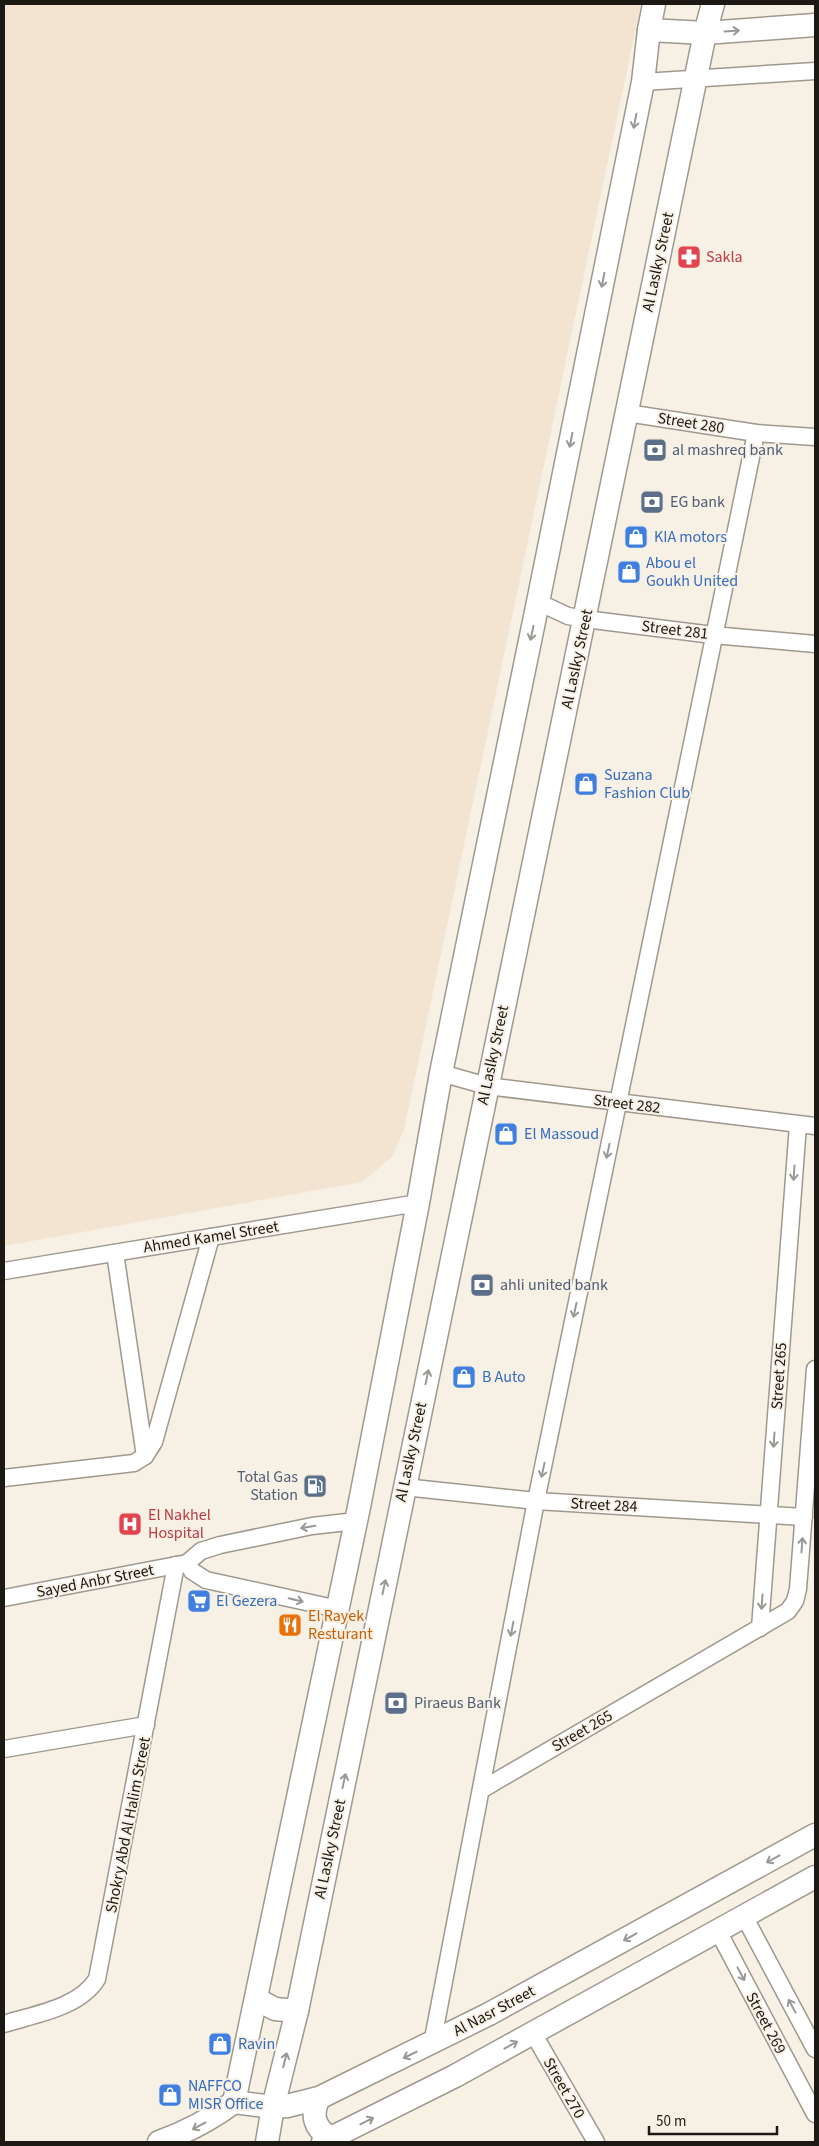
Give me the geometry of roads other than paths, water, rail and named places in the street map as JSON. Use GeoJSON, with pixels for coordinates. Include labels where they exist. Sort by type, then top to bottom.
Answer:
{"type":"FeatureCollection","features":[{"type":"Feature","properties":{"kind":"main road"},"geometry":{"type":"LineString","coordinates":[[159,2142],[186,2132],[211,2119],[234,2102],[356,1521],[418,1203],[440,1073],[643,82],[648,30],[654,4]]}},
{"type":"Feature","properties":{"kind":"main road","name":"Al Laslky Street"},"geometry":{"type":"LineString","coordinates":[[267,2142],[273,2107],[297,2011],[696,80],[704,33],[713,4]]}},
{"type":"Feature","properties":{"kind":"main road"},"geometry":{"type":"LineString","coordinates":[[648,30],[704,33],[815,25]]}},
{"type":"Feature","properties":{"kind":"main road","name":"Al Nasr Street"},"geometry":{"type":"LineString","coordinates":[[234,2102],[273,2107],[304,2104],[319,2098],[432,2044],[815,1835]]}},
{"type":"Feature","properties":{"kind":"main road"},"geometry":{"type":"LineString","coordinates":[[319,2098],[314,2107],[314,2117],[317,2126],[327,2140],[456,2076],[815,1877]]}},
{"type":"Feature","properties":{"kind":"main road"},"geometry":{"type":"LineString","coordinates":[[256,1999],[275,2010],[297,2011]]}},
{"type":"Feature","properties":{"kind":"street"},"geometry":{"type":"LineString","coordinates":[[643,82],[815,71]]}},
{"type":"Feature","properties":{"kind":"street","name":"Street 280"},"geometry":{"type":"LineString","coordinates":[[627,413],[756,433],[815,437]]}},
{"type":"Feature","properties":{"kind":"street"},"geometry":{"type":"LineString","coordinates":[[432,2044],[536,1501],[756,433]]}},
{"type":"Feature","properties":{"kind":"street","name":"Street 281"},"geometry":{"type":"LineString","coordinates":[[538,602],[568,616],[585,619],[713,635],[815,644]]}},
{"type":"Feature","properties":{"kind":"street","name":"Street 282"},"geometry":{"type":"LineString","coordinates":[[440,1073],[487,1086],[815,1126]]}},
{"type":"Feature","properties":{"kind":"street","name":"Street 265"},"geometry":{"type":"LineString","coordinates":[[760,1628],[798,1125]]}},
{"type":"Feature","properties":{"kind":"street","name":"Ahmed Kamel Street"},"geometry":{"type":"LineString","coordinates":[[4,1271],[418,1203]]}},
{"type":"Feature","properties":{"kind":"street"},"geometry":{"type":"LineString","coordinates":[[4,1478],[134,1463],[145,1456],[154,1442],[211,1237]]}},
{"type":"Feature","properties":{"kind":"street"},"geometry":{"type":"LineString","coordinates":[[115,1253],[145,1456]]}},
{"type":"Feature","properties":{"kind":"street","name":"Street 265"},"geometry":{"type":"LineString","coordinates":[[481,1790],[788,1611],[795,1601],[798,1589],[815,1369]]}},
{"type":"Feature","properties":{"kind":"street","name":"Street 284"},"geometry":{"type":"LineString","coordinates":[[404,1487],[536,1501],[804,1517]]}},
{"type":"Feature","properties":{"kind":"street","name":"Sayed Anbr Street"},"geometry":{"type":"LineString","coordinates":[[4,1598],[181,1564],[201,1551],[220,1545],[312,1526],[356,1521]]}},
{"type":"Feature","properties":{"kind":"street"},"geometry":{"type":"LineString","coordinates":[[181,1564],[206,1580],[338,1609]]}},
{"type":"Feature","properties":{"kind":"street","name":"Shokry Abd Al Halim Street"},"geometry":{"type":"LineString","coordinates":[[4,2024],[73,2002],[88,1992],[98,1979],[146,1725],[181,1564]]}},
{"type":"Feature","properties":{"kind":"street"},"geometry":{"type":"LineString","coordinates":[[4,1749],[146,1725]]}},
{"type":"Feature","properties":{"kind":"street","name":"Street 269"},"geometry":{"type":"LineString","coordinates":[[744,1916],[815,2049]]}},
{"type":"Feature","properties":{"kind":"street","name":"Street 269"},"geometry":{"type":"LineString","coordinates":[[718,1932],[815,2114]]}},
{"type":"Feature","properties":{"kind":"street","name":"Street 270"},"geometry":{"type":"LineString","coordinates":[[533,2033],[596,2142]]}},
{"type":"Feature","properties":{"kind":"place","name":"Sakla"},"geometry":{"type":"Point","coordinates":[689,257]}},
{"type":"Feature","properties":{"kind":"place","name":"al mashreq bank"},"geometry":{"type":"Point","coordinates":[655,450]}},
{"type":"Feature","properties":{"kind":"place","name":"EG bank"},"geometry":{"type":"Point","coordinates":[652,502]}},
{"type":"Feature","properties":{"kind":"place","name":"KIA motors"},"geometry":{"type":"Point","coordinates":[636,537]}},
{"type":"Feature","properties":{"kind":"place","name":"Abou el Goukh United"},"geometry":{"type":"Point","coordinates":[629,572]}},
{"type":"Feature","properties":{"kind":"place","name":"Suzana Fashion Club"},"geometry":{"type":"Point","coordinates":[586,784]}},
{"type":"Feature","properties":{"kind":"place","name":"El Massoud"},"geometry":{"type":"Point","coordinates":[506,1134]}},
{"type":"Feature","properties":{"kind":"place","name":"ahli united bank"},"geometry":{"type":"Point","coordinates":[482,1285]}},
{"type":"Feature","properties":{"kind":"place","name":"B Auto"},"geometry":{"type":"Point","coordinates":[464,1377]}},
{"type":"Feature","properties":{"kind":"place","name":"Total Gas Station"},"geometry":{"type":"Point","coordinates":[315,1486]}},
{"type":"Feature","properties":{"kind":"place","name":"El Nakhel Hospital"},"geometry":{"type":"Point","coordinates":[130,1524]}},
{"type":"Feature","properties":{"kind":"place","name":"El Gezera"},"geometry":{"type":"Point","coordinates":[199,1601]}},
{"type":"Feature","properties":{"kind":"place","name":"El Rayek Resturant"},"geometry":{"type":"Point","coordinates":[290,1625]}},
{"type":"Feature","properties":{"kind":"place","name":"Piraeus Bank"},"geometry":{"type":"Point","coordinates":[396,1703]}},
{"type":"Feature","properties":{"kind":"place","name":"Ravin"},"geometry":{"type":"Point","coordinates":[220,2044]}},
{"type":"Feature","properties":{"kind":"place","name":"NAFFCO MISR Office"},"geometry":{"type":"Point","coordinates":[170,2095]}}]}
